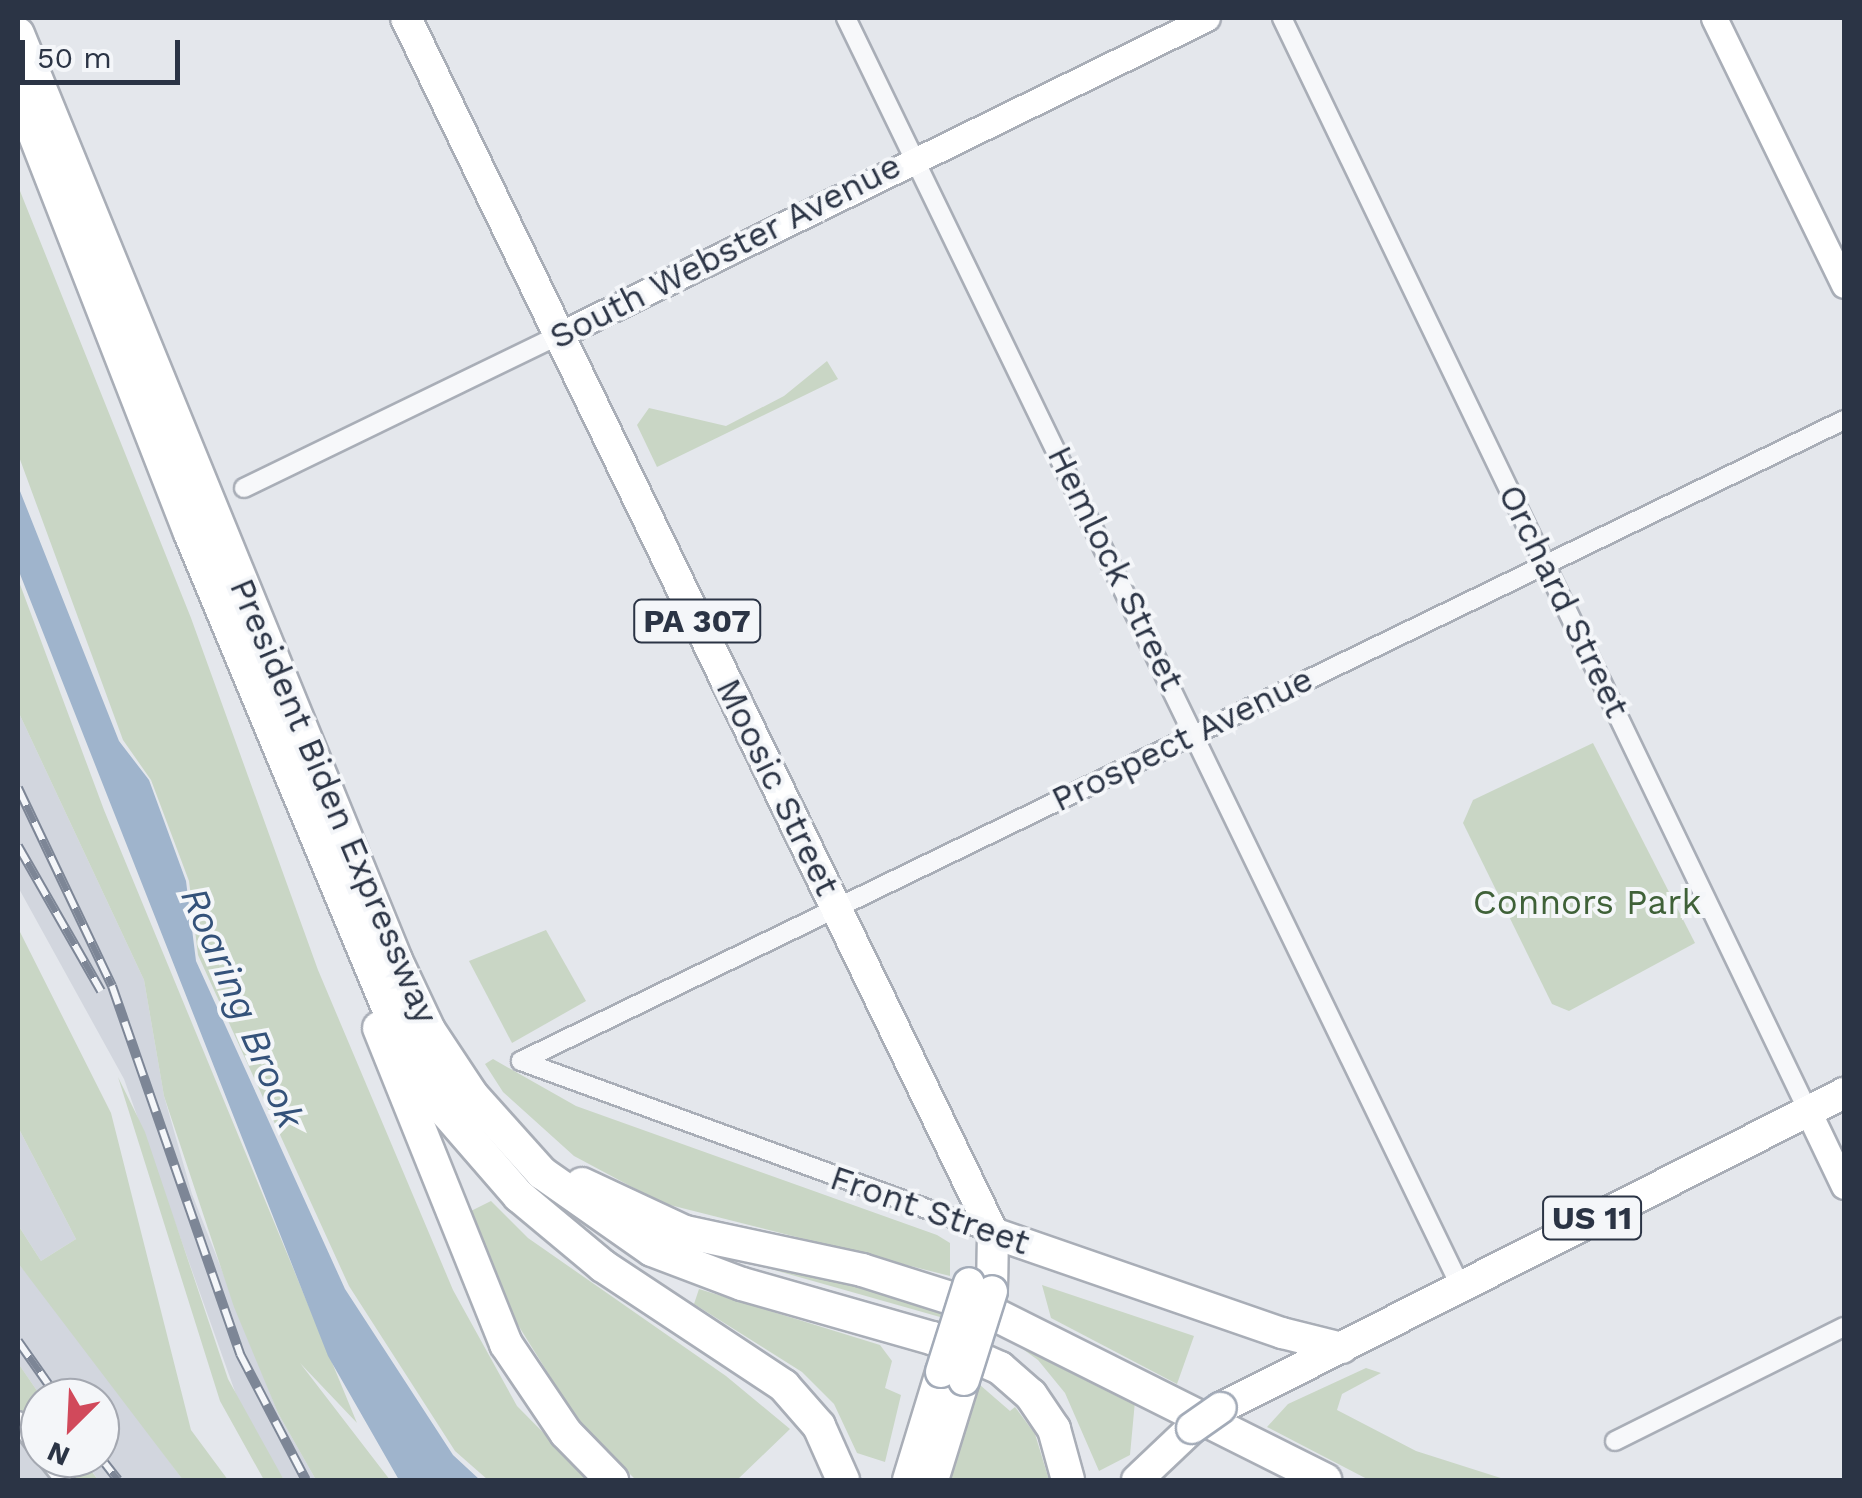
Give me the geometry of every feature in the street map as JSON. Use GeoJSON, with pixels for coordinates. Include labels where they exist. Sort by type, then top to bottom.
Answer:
{"type":"FeatureCollection","features":[{"type":"Feature","properties":{"kind":"highway","name":"President Biden Expressway"},"geometry":{"type":"LineString","coordinates":[[18,34],[396,960],[428,1030],[472,1095],[542,1174],[652,1250],[726,1279],[932,1338],[1000,1368],[1031,1395],[1054,1429],[1068,1480]]}},
{"type":"Feature","properties":{"kind":"highway","name":"President Biden Expressway"},"geometry":{"type":"LineString","coordinates":[[18,92],[341,904],[403,1044],[472,1145],[571,1243],[784,1386],[819,1426],[844,1480]]}},
{"type":"Feature","properties":{"kind":"highway"},"geometry":{"type":"LineString","coordinates":[[341,904],[396,1078],[490,1311],[545,1406],[612,1480]]}},
{"type":"Feature","properties":{"kind":"highway"},"geometry":{"type":"LineString","coordinates":[[472,1095],[562,1171],[640,1215],[685,1232],[862,1270],[982,1308],[1326,1480]]}},
{"type":"Feature","properties":{"kind":"main road","name":"Moosic Street"},"geometry":{"type":"LineString","coordinates":[[406,18],[993,1233]]}},
{"type":"Feature","properties":{"kind":"main road","name":"US 11"},"geometry":{"type":"LineString","coordinates":[[1137,1480],[1192,1428],[1220,1408],[1342,1348],[1459,1283],[1844,1093]]}},
{"type":"Feature","properties":{"kind":"main road","name":"PA 307"},"geometry":{"type":"LineString","coordinates":[[934,1480],[953,1376],[993,1233]]}},
{"type":"Feature","properties":{"kind":"main road","name":"Front Street"},"geometry":{"type":"LineString","coordinates":[[993,1233],[1282,1334],[1342,1348]]}},
{"type":"Feature","properties":{"kind":"main road"},"geometry":{"type":"LineString","coordinates":[[908,1480],[953,1376]]}},
{"type":"Feature","properties":{"kind":"street","name":"Hemlock Street"},"geometry":{"type":"LineString","coordinates":[[846,18],[1196,731],[1459,1283]]}},
{"type":"Feature","properties":{"kind":"street","name":"South Webster Avenue"},"geometry":{"type":"LineString","coordinates":[[244,488],[912,158],[1207,18]]}},
{"type":"Feature","properties":{"kind":"street","name":"Orchard Street"},"geometry":{"type":"LineString","coordinates":[[1282,18],[1844,1186]]}},
{"type":"Feature","properties":{"kind":"street"},"geometry":{"type":"LineString","coordinates":[[1714,18],[1844,285]]}},
{"type":"Feature","properties":{"kind":"street","name":"Prospect Avenue"},"geometry":{"type":"LineString","coordinates":[[521,1061],[1844,420]]}},
{"type":"Feature","properties":{"kind":"street","name":"Front Street"},"geometry":{"type":"LineString","coordinates":[[521,1061],[993,1233]]}},
{"type":"Feature","properties":{"kind":"street"},"geometry":{"type":"LineString","coordinates":[[1615,1441],[1844,1327]]}},
{"type":"Feature","properties":{"kind":"shaded area"},"geometry":{"type":"Polygon","coordinates":[[[18,711],[144,980],[164,1096],[192,1194],[278,1413],[316,1480],[284,1480],[244,1417],[124,1079],[18,887],[18,711]]]}},
{"type":"Feature","properties":{"kind":"shaded area"},"geometry":{"type":"Polygon","coordinates":[[[18,1127],[76,1239],[41,1261],[18,1225],[18,1127]]]}},
{"type":"Feature","properties":{"kind":"shaded area"},"geometry":{"type":"Polygon","coordinates":[[[18,1263],[108,1378],[28,1378],[18,1363],[18,1263]]]}},
{"type":"Feature","properties":{"kind":"shaded area"},"geometry":{"type":"Polygon","coordinates":[[[120,1395],[183,1480],[98,1480],[120,1478],[120,1395]]]}},
{"type":"Feature","properties":{"kind":"shaded area"},"geometry":{"type":"Polygon","coordinates":[[[18,1407],[20,1478],[74,1480],[18,1480],[18,1407]]]}},
{"type":"Feature","properties":{"kind":"green space"},"geometry":{"type":"Polygon","coordinates":[[[18,186],[191,618],[318,970],[453,1290],[517,1406],[590,1480],[488,1480],[455,1451],[349,1286],[198,955],[189,881],[151,780],[123,740],[18,454],[18,186]]]}},
{"type":"Feature","properties":{"kind":"green space"},"geometry":{"type":"Polygon","coordinates":[[[827,361],[838,379],[657,467],[637,425],[649,408],[726,426],[784,396],[827,361]]]}},
{"type":"Feature","properties":{"kind":"green space"},"geometry":{"type":"Polygon","coordinates":[[[18,579],[104,810],[357,1423],[300,1363],[390,1480],[316,1480],[278,1413],[234,1307],[164,1096],[144,980],[18,711],[18,579]]]}},
{"type":"Feature","properties":{"kind":"green space","name":"Connors Park"},"geometry":{"type":"Polygon","coordinates":[[[1593,743],[1695,943],[1569,1011],[1552,1004],[1463,823],[1473,800],[1593,743]]]}},
{"type":"Feature","properties":{"kind":"green space"},"geometry":{"type":"Polygon","coordinates":[[[18,928],[111,1113],[191,1430],[228,1480],[183,1480],[120,1397],[120,1378],[105,1378],[18,1263],[18,1225],[41,1261],[76,1239],[18,1127],[18,928]]]}},
{"type":"Feature","properties":{"kind":"green space"},"geometry":{"type":"Polygon","coordinates":[[[546,930],[586,1001],[512,1043],[469,961],[546,930]]]}},
{"type":"Feature","properties":{"kind":"green space"},"geometry":{"type":"Polygon","coordinates":[[[493,1059],[576,1106],[937,1235],[950,1243],[950,1276],[662,1203],[574,1156],[503,1092],[485,1064],[493,1059]]]}},
{"type":"Feature","properties":{"kind":"green space"},"geometry":{"type":"Polygon","coordinates":[[[118,1077],[145,1132],[228,1379],[284,1480],[264,1480],[220,1401],[118,1077]]]}},
{"type":"Feature","properties":{"kind":"green space"},"geometry":{"type":"Polygon","coordinates":[[[491,1201],[528,1238],[726,1376],[790,1429],[737,1480],[636,1480],[581,1426],[513,1317],[471,1211],[491,1201]]]}},
{"type":"Feature","properties":{"kind":"green space"},"geometry":{"type":"Polygon","coordinates":[[[693,1247],[810,1270],[943,1309],[940,1317],[693,1247]]]}},
{"type":"Feature","properties":{"kind":"green space"},"geometry":{"type":"Polygon","coordinates":[[[1042,1285],[1194,1336],[1177,1384],[1051,1318],[1042,1285]]]}},
{"type":"Feature","properties":{"kind":"green space"},"geometry":{"type":"Polygon","coordinates":[[[699,1289],[880,1345],[892,1361],[885,1388],[901,1395],[885,1462],[857,1453],[834,1404],[802,1372],[694,1304],[699,1289]]]}},
{"type":"Feature","properties":{"kind":"green space"},"geometry":{"type":"Polygon","coordinates":[[[1000,1333],[1135,1401],[1130,1455],[1099,1471],[1065,1393],[1038,1360],[1000,1333]]]}},
{"type":"Feature","properties":{"kind":"green space"},"geometry":{"type":"Polygon","coordinates":[[[18,1363],[28,1378],[20,1378],[20,1410],[18,1363]]]}},
{"type":"Feature","properties":{"kind":"green space"},"geometry":{"type":"Polygon","coordinates":[[[1366,1368],[1381,1373],[1342,1394],[1337,1410],[1416,1451],[1507,1480],[1369,1480],[1267,1427],[1288,1404],[1366,1368]]]}},
{"type":"Feature","properties":{"kind":"green space"},"geometry":{"type":"Polygon","coordinates":[[[980,1385],[1010,1411],[1015,1407],[1035,1434],[1049,1480],[947,1480],[980,1385]]]}},
{"type":"Feature","properties":{"kind":"water"},"geometry":{"type":"Polygon","coordinates":[[[18,486],[119,741],[149,780],[186,881],[196,961],[345,1289],[453,1455],[480,1480],[399,1480],[328,1356],[18,569],[18,486]]]}},
{"type":"Feature","properties":{"kind":"railway"},"geometry":{"type":"LineString","coordinates":[[18,788],[112,986],[240,1354],[306,1480]]}},
{"type":"Feature","properties":{"kind":"railway"},"geometry":{"type":"LineString","coordinates":[[18,846],[101,991]]}},
{"type":"Feature","properties":{"kind":"railway"},"geometry":{"type":"LineString","coordinates":[[18,1341],[44,1378]]}},
{"type":"Feature","properties":{"kind":"water label","name":"Roaring Brook"},"geometry":{"type":"Point","coordinates":[242,1008]}}]}
